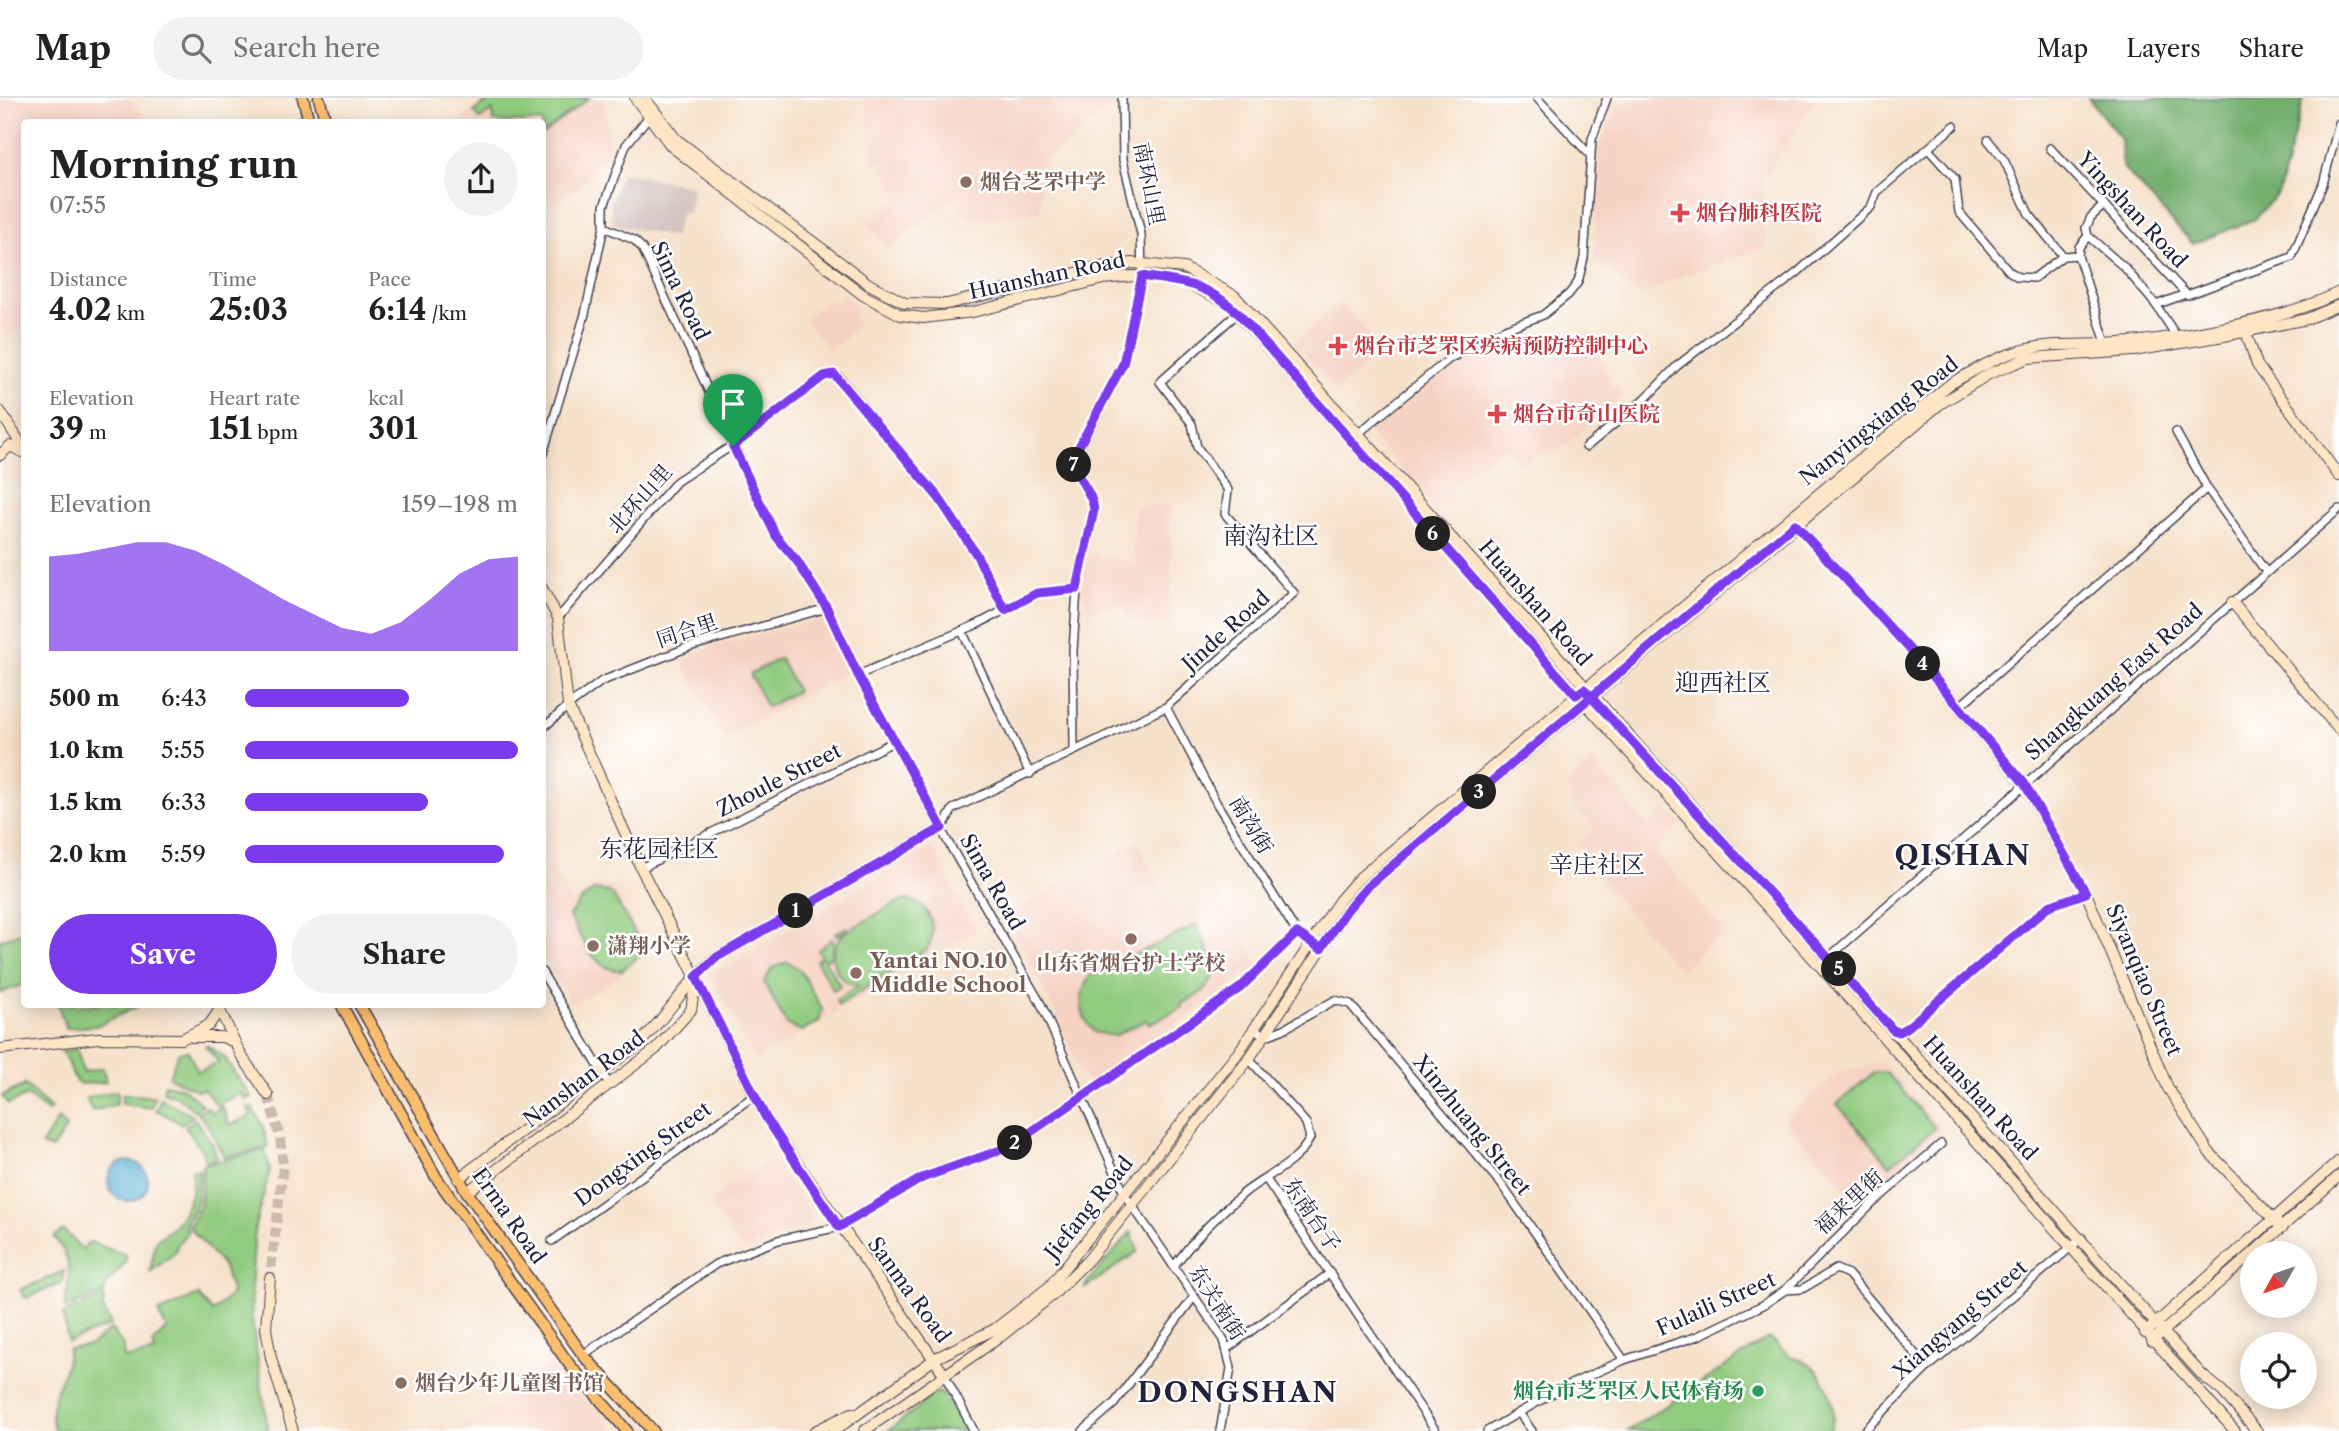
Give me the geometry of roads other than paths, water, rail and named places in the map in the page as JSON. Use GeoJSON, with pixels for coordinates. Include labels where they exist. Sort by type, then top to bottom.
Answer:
{"type":"FeatureCollection","features":[{"type":"Feature","properties":{"kind":"main road"},"geometry":{"type":"LineString","coordinates":[[303,98],[308,119]]}},
{"type":"Feature","properties":{"kind":"main road"},"geometry":{"type":"LineString","coordinates":[[319,98],[325,119]]}},
{"type":"Feature","properties":{"kind":"main road","name":"Huanshan Road"},"geometry":{"type":"LineString","coordinates":[[635,98],[676,139],[869,284],[905,303],[947,304],[1101,267],[1143,264],[1184,268],[1235,296],[1360,432],[1584,696],[1819,966],[2072,1246],[2085,1266],[2232,1431]]}},
{"type":"Feature","properties":{"kind":"main road","name":"Huanshan Road"},"geometry":{"type":"LineString","coordinates":[[645,98],[650,115],[662,137],[680,153],[863,295],[901,315],[923,318],[973,312],[1103,279],[1142,276],[1180,280],[1201,288],[1238,313],[1584,696],[1828,958],[2257,1431]]}},
{"type":"Feature","properties":{"kind":"main road","name":"Nanyingxiang Road"},"geometry":{"type":"LineString","coordinates":[[2108,348],[2175,334],[2245,327],[2300,309],[2339,292]]}},
{"type":"Feature","properties":{"kind":"main road","name":"Nanyingxiang Road"},"geometry":{"type":"LineString","coordinates":[[1584,696],[1792,521],[1940,404],[1989,374],[2013,363],[2044,356],[2307,319],[2339,305]]}},
{"type":"Feature","properties":{"kind":"main road"},"geometry":{"type":"LineString","coordinates":[[2245,327],[2257,365],[2339,476]]}},
{"type":"Feature","properties":{"kind":"main road"},"geometry":{"type":"LineString","coordinates":[[0,411],[21,446]]}},
{"type":"Feature","properties":{"kind":"main road"},"geometry":{"type":"LineString","coordinates":[[0,455],[10,446],[21,450]]}},
{"type":"Feature","properties":{"kind":"main road","name":"Siyanqiao Street"},"geometry":{"type":"LineString","coordinates":[[1792,521],[1960,706],[2024,783],[2086,893],[2168,1088],[2209,1152],[2278,1224]]}},
{"type":"Feature","properties":{"kind":"main road","name":"Sanma Road"},"geometry":{"type":"LineString","coordinates":[[546,596],[558,618],[568,706],[641,868],[755,1095],[780,1143],[936,1358],[944,1374]]}},
{"type":"Feature","properties":{"kind":"main road"},"geometry":{"type":"LineString","coordinates":[[2232,601],[2339,730]]}},
{"type":"Feature","properties":{"kind":"main road","name":"Jiefang Road"},"geometry":{"type":"LineString","coordinates":[[834,1431],[936,1358],[995,1329],[1049,1287],[1125,1195],[1254,1029],[1311,943],[1358,879],[1584,696]]}},
{"type":"Feature","properties":{"kind":"main road","name":"Jiefang Road"},"geometry":{"type":"LineString","coordinates":[[864,1431],[1000,1337],[1054,1294],[1088,1260],[1250,1059],[1347,910],[1367,887],[1584,696]]}},
{"type":"Feature","properties":{"kind":"main road","name":"Nanshan Road"},"geometry":{"type":"LineString","coordinates":[[458,1179],[655,1030],[696,977],[717,957],[942,828]]}},
{"type":"Feature","properties":{"kind":"main road","name":"Nanshan Road"},"geometry":{"type":"LineString","coordinates":[[467,1192],[609,1084],[677,1028],[691,1010],[696,995],[696,977]]}},
{"type":"Feature","properties":{"kind":"main road"},"geometry":{"type":"LineString","coordinates":[[182,1039],[209,1025],[217,1008]]}},
{"type":"Feature","properties":{"kind":"main road"},"geometry":{"type":"LineString","coordinates":[[217,1008],[234,1042],[268,1095]]}},
{"type":"Feature","properties":{"kind":"main road","name":"Erma Road"},"geometry":{"type":"LineString","coordinates":[[343,1008],[436,1177],[569,1364],[627,1431]]}},
{"type":"Feature","properties":{"kind":"main road","name":"Erma Road"},"geometry":{"type":"LineString","coordinates":[[361,1008],[458,1179],[583,1354],[653,1431]]}},
{"type":"Feature","properties":{"kind":"main road"},"geometry":{"type":"LineString","coordinates":[[3,1050],[98,1038],[182,1039],[204,1035],[234,1042]]}},
{"type":"Feature","properties":{"kind":"main road"},"geometry":{"type":"LineString","coordinates":[[2264,1241],[2339,1161]]}},
{"type":"Feature","properties":{"kind":"main road"},"geometry":{"type":"LineString","coordinates":[[2161,1327],[2278,1224],[2339,1176]]}},
{"type":"Feature","properties":{"kind":"main road"},"geometry":{"type":"LineString","coordinates":[[2149,1337],[2240,1264]]}},
{"type":"Feature","properties":{"kind":"main road"},"geometry":{"type":"LineString","coordinates":[[270,1278],[266,1328],[271,1358],[293,1431]]}},
{"type":"Feature","properties":{"kind":"main road"},"geometry":{"type":"LineString","coordinates":[[815,1431],[828,1422],[866,1409]]}},
{"type":"Feature","properties":{"kind":"street","name":"南环山里"},"geometry":{"type":"LineString","coordinates":[[1122,98],[1123,160],[1142,234],[1142,276]]}},
{"type":"Feature","properties":{"kind":"street"},"geometry":{"type":"LineString","coordinates":[[1537,98],[1591,156]]}},
{"type":"Feature","properties":{"kind":"street"},"geometry":{"type":"LineString","coordinates":[[1360,432],[1449,359],[1505,329],[1543,315],[1569,294],[1578,282],[1584,258],[1592,139],[1607,98]]}},
{"type":"Feature","properties":{"kind":"street"},"geometry":{"type":"LineString","coordinates":[[546,444],[585,314],[604,227],[604,206],[626,145],[650,115]]}},
{"type":"Feature","properties":{"kind":"street","name":"Yingshan Road"},"geometry":{"type":"LineString","coordinates":[[2050,148],[2187,295],[2292,257],[2323,184],[2339,123]]}},
{"type":"Feature","properties":{"kind":"street"},"geometry":{"type":"LineString","coordinates":[[1586,447],[1644,400],[1677,366],[1817,256],[1871,207],[1877,192],[1954,126]]}},
{"type":"Feature","properties":{"kind":"street"},"geometry":{"type":"LineString","coordinates":[[1988,140],[2004,160],[2029,214],[2063,256]]}},
{"type":"Feature","properties":{"kind":"street"},"geometry":{"type":"LineString","coordinates":[[1928,149],[1955,179],[1959,212],[2009,271],[2018,277],[2034,278],[2063,256],[2078,255]]}},
{"type":"Feature","properties":{"kind":"street"},"geometry":{"type":"LineString","coordinates":[[2104,205],[2091,217],[2086,228],[2088,236],[2125,268],[2156,305],[2175,334]]}},
{"type":"Feature","properties":{"kind":"street","name":"Sima Road"},"geometry":{"type":"LineString","coordinates":[[604,227],[634,240],[642,248],[776,536],[797,561],[827,608],[858,675],[1041,1004],[1132,1206]]}},
{"type":"Feature","properties":{"kind":"street"},"geometry":{"type":"LineString","coordinates":[[2088,236],[2079,247],[2078,255],[2108,348]]}},
{"type":"Feature","properties":{"kind":"street"},"geometry":{"type":"LineString","coordinates":[[1074,749],[1073,650],[1077,589],[1094,510],[1093,501],[1075,467],[1074,456],[1123,364],[1142,276]]}},
{"type":"Feature","properties":{"kind":"street"},"geometry":{"type":"LineString","coordinates":[[2156,305],[2183,295]]}},
{"type":"Feature","properties":{"kind":"street","name":"Jinde Road"},"geometry":{"type":"LineString","coordinates":[[942,828],[953,809],[1166,707],[1293,593],[1225,514],[1228,491],[1197,447],[1192,424],[1160,382],[1238,313]]}},
{"type":"Feature","properties":{"kind":"street","name":"北环山里"},"geometry":{"type":"LineString","coordinates":[[558,618],[677,481],[733,446],[824,376],[838,377],[939,498],[976,554],[1005,610]]}},
{"type":"Feature","properties":{"kind":"street"},"geometry":{"type":"LineString","coordinates":[[2176,432],[2207,488],[2266,572]]}},
{"type":"Feature","properties":{"kind":"street"},"geometry":{"type":"LineString","coordinates":[[1960,706],[2207,488]]}},
{"type":"Feature","properties":{"kind":"street","name":"Shangkuang East Road"},"geometry":{"type":"LineString","coordinates":[[1819,966],[2024,783],[2339,509]]}},
{"type":"Feature","properties":{"kind":"street"},"geometry":{"type":"LineString","coordinates":[[858,675],[961,631],[1037,593],[1077,589]]}},
{"type":"Feature","properties":{"kind":"street","name":"同合里"},"geometry":{"type":"LineString","coordinates":[[546,725],[602,681],[689,647],[827,608]]}},
{"type":"Feature","properties":{"kind":"street"},"geometry":{"type":"LineString","coordinates":[[961,631],[1030,774]]}},
{"type":"Feature","properties":{"kind":"street","name":"南沟街"},"geometry":{"type":"LineString","coordinates":[[1166,707],[1217,804],[1297,933],[1321,949]]}},
{"type":"Feature","properties":{"kind":"street","name":"Zhoule Street"},"geometry":{"type":"LineString","coordinates":[[641,868],[895,741]]}},
{"type":"Feature","properties":{"kind":"street"},"geometry":{"type":"LineString","coordinates":[[1893,1030],[1899,1032],[1908,1027],[2049,906],[2086,893]]}},
{"type":"Feature","properties":{"kind":"street"},"geometry":{"type":"LineString","coordinates":[[583,1354],[716,1264],[778,1240],[839,1227],[922,1178],[1009,1147],[1240,988],[1297,933]]}},
{"type":"Feature","properties":{"kind":"street"},"geometry":{"type":"LineString","coordinates":[[546,979],[609,1084]]}},
{"type":"Feature","properties":{"kind":"street","name":"Xinzhuang Street"},"geometry":{"type":"LineString","coordinates":[[1266,1036],[1284,1030],[1335,1000],[1350,1004],[1501,1184],[1624,1360]]}},
{"type":"Feature","properties":{"kind":"street"},"geometry":{"type":"LineString","coordinates":[[1254,1029],[1266,1036]]}},
{"type":"Feature","properties":{"kind":"street"},"geometry":{"type":"LineString","coordinates":[[1250,1059],[1309,1130],[1310,1138],[1299,1155],[1266,1179]]}},
{"type":"Feature","properties":{"kind":"street","name":"Dongxing Street"},"geometry":{"type":"LineString","coordinates":[[552,1241],[755,1095]]}},
{"type":"Feature","properties":{"kind":"street","name":"福来里街"},"geometry":{"type":"LineString","coordinates":[[1785,1290],[1872,1205],[1941,1144]]}},
{"type":"Feature","properties":{"kind":"street","name":"东南台子"},"geometry":{"type":"LineString","coordinates":[[1173,1267],[1193,1239],[1246,1191],[1266,1179],[1436,1431]]}},
{"type":"Feature","properties":{"kind":"street","name":"东关南街"},"geometry":{"type":"LineString","coordinates":[[1132,1206],[1228,1348],[1231,1368],[1220,1431]]}},
{"type":"Feature","properties":{"kind":"street","name":"Xiangyang Street"},"geometry":{"type":"LineString","coordinates":[[1864,1431],[1927,1368],[2082,1238]]}},
{"type":"Feature","properties":{"kind":"street","name":"Fulaili Street"},"geometry":{"type":"LineString","coordinates":[[1486,1431],[1562,1388],[1624,1360],[1698,1336],[1763,1305],[1785,1290],[1802,1289],[1836,1269],[1845,1272],[1927,1368]]}},
{"type":"Feature","properties":{"kind":"street"},"geometry":{"type":"LineString","coordinates":[[1228,1348],[1330,1273]]}},
{"type":"Feature","properties":{"kind":"street"},"geometry":{"type":"LineString","coordinates":[[1083,1431],[1114,1404],[1193,1298]]}},
{"type":"Feature","properties":{"kind":"street"},"geometry":{"type":"LineString","coordinates":[[944,1374],[974,1431]]}},
{"type":"Feature","properties":{"kind":"street"},"geometry":{"type":"LineString","coordinates":[[1520,1414],[1532,1431]]}},
{"type":"Feature","properties":{"kind":"water"},"geometry":{"type":"Polygon","coordinates":[[[128,1161],[142,1167],[148,1181],[142,1195],[128,1201],[114,1195],[108,1181],[114,1167],[128,1161]]]}},
{"type":"Feature","properties":{"kind":"tunnel"},"geometry":{"type":"LineString","coordinates":[[268,1095],[280,1137],[283,1167],[270,1278]]}},
{"type":"Feature","properties":{"kind":"place","name":"烟台芝罘中学"},"geometry":{"type":"Point","coordinates":[966,182]}},
{"type":"Feature","properties":{"kind":"place","name":"烟台肺科医院"},"geometry":{"type":"Point","coordinates":[1680,213]}},
{"type":"Feature","properties":{"kind":"place","name":"烟台市芝罘区疾病预防控制中心"},"geometry":{"type":"Point","coordinates":[1338,346]}},
{"type":"Feature","properties":{"kind":"place","name":"烟台市奇山医院"},"geometry":{"type":"Point","coordinates":[1497,414]}},
{"type":"Feature","properties":{"kind":"place","name":"山东省烟台护士学校"},"geometry":{"type":"Point","coordinates":[1131,939]}},
{"type":"Feature","properties":{"kind":"place","name":"潇翔小学"},"geometry":{"type":"Point","coordinates":[593,946]}},
{"type":"Feature","properties":{"kind":"place","name":"Yantai NO.10 Middle School"},"geometry":{"type":"Point","coordinates":[856,973]}},
{"type":"Feature","properties":{"kind":"place","name":"烟台少年儿童图书馆"},"geometry":{"type":"Point","coordinates":[401,1383]}},
{"type":"Feature","properties":{"kind":"place","name":"烟台市芝罘区人民体育场"},"geometry":{"type":"Point","coordinates":[1758,1391]}},
{"type":"Feature","properties":{"kind":"district","name":"南沟社区"},"geometry":{"type":"Point","coordinates":[1271,536]}},
{"type":"Feature","properties":{"kind":"district","name":"迎西社区"},"geometry":{"type":"Point","coordinates":[1723,683]}},
{"type":"Feature","properties":{"kind":"district","name":"东花园社区"},"geometry":{"type":"Point","coordinates":[659,849]}},
{"type":"Feature","properties":{"kind":"district","name":"QISHAN"},"geometry":{"type":"Point","coordinates":[1963,855]}},
{"type":"Feature","properties":{"kind":"district","name":"辛庄社区"},"geometry":{"type":"Point","coordinates":[1597,865]}},
{"type":"Feature","properties":{"kind":"district","name":"DONGSHAN"},"geometry":{"type":"Point","coordinates":[1238,1392]}}]}
